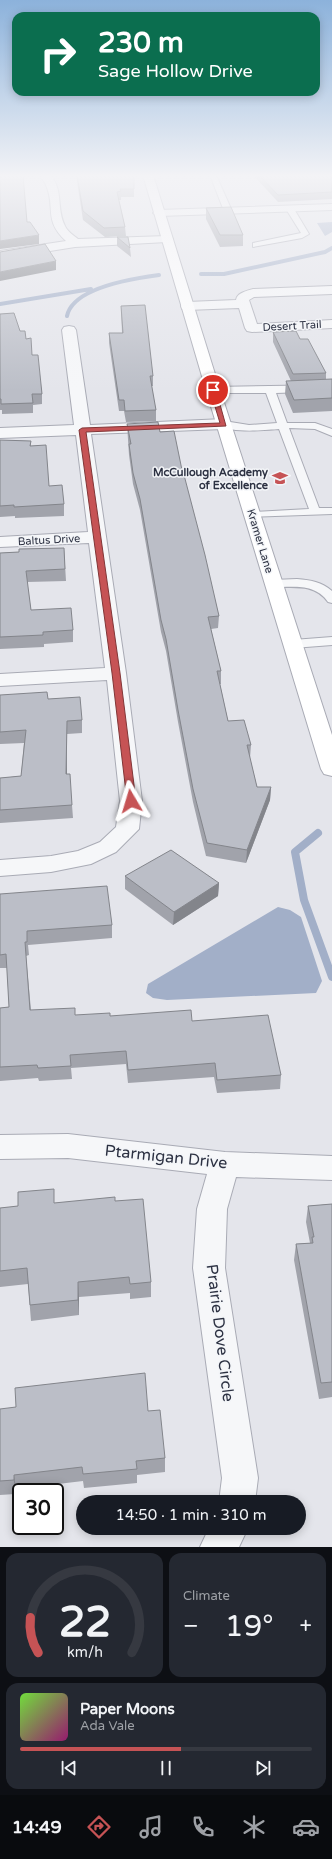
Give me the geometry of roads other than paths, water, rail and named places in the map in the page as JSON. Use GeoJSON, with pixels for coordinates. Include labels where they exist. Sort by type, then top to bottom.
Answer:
{"type":"FeatureCollection","features":[{"type":"Feature","properties":{"kind":"street"},"geometry":{"type":"LineString","coordinates":[[0,255],[49,247]]}},
{"type":"Feature","properties":{"kind":"street","name":"Kramer Lane"},"geometry":{"type":"LineString","coordinates":[[169,247],[273,583],[331,760]]}},
{"type":"Feature","properties":{"kind":"street"},"geometry":{"type":"LineString","coordinates":[[187,306],[243,304],[242,299],[253,293],[332,290]]}},
{"type":"Feature","properties":{"kind":"street","name":"Desert Trail"},"geometry":{"type":"LineString","coordinates":[[243,304],[252,328],[332,324]]}},
{"type":"Feature","properties":{"kind":"street"},"geometry":{"type":"LineString","coordinates":[[0,868],[50,864],[83,858],[108,846],[127,829],[131,801],[116,673],[69,330]]}},
{"type":"Feature","properties":{"kind":"street"},"geometry":{"type":"LineString","coordinates":[[0,433],[224,424]]}},
{"type":"Feature","properties":{"kind":"street","name":"Baltus Drive"},"geometry":{"type":"LineString","coordinates":[[0,542],[98,537]]}},
{"type":"Feature","properties":{"kind":"street"},"geometry":{"type":"LineString","coordinates":[[0,680],[116,673]]}},
{"type":"Feature","properties":{"kind":"street","name":"Ptarmigan Drive"},"geometry":{"type":"LineString","coordinates":[[0,1147],[68,1146],[225,1164],[332,1168]]}},
{"type":"Feature","properties":{"kind":"street","name":"Prairie Dove Circle"},"geometry":{"type":"LineString","coordinates":[[225,1164],[212,1209],[209,1268],[240,1478],[238,1495]]}},
{"type":"Feature","properties":{"kind":"street"},"geometry":{"type":"LineString","coordinates":[[218,1547],[226,1535]]}},
{"type":"Feature","properties":{"kind":"lane"},"geometry":{"type":"LineString","coordinates":[[213,390],[332,388]]}},
{"type":"Feature","properties":{"kind":"lane"},"geometry":{"type":"LineString","coordinates":[[270,390],[315,512]]}},
{"type":"Feature","properties":{"kind":"lane"},"geometry":{"type":"LineString","coordinates":[[224,424],[248,428],[313,425],[327,429],[332,433]]}},
{"type":"Feature","properties":{"kind":"lane"},"geometry":{"type":"LineString","coordinates":[[252,515],[332,511]]}},
{"type":"Feature","properties":{"kind":"lane"},"geometry":{"type":"LineString","coordinates":[[273,583],[306,583],[320,588],[332,599]]}},
{"type":"Feature","properties":{"kind":"lane"},"geometry":{"type":"LineString","coordinates":[[293,644],[332,641]]}},
{"type":"Feature","properties":{"kind":"water"},"geometry":{"type":"Polygon","coordinates":[[[278,907],[290,910],[301,917],[322,981],[316,993],[167,1000],[153,998],[146,993],[148,984],[278,907]]]}},
{"type":"Feature","properties":{"kind":"waterway"},"geometry":{"type":"LineString","coordinates":[[201,274],[224,274],[325,252],[332,248]]}},
{"type":"Feature","properties":{"kind":"waterway"},"geometry":{"type":"LineString","coordinates":[[67,316],[72,306],[81,298],[93,291],[121,282],[159,275]]}},
{"type":"Feature","properties":{"kind":"waterway"},"geometry":{"type":"LineString","coordinates":[[0,304],[91,289]]}},
{"type":"Feature","properties":{"kind":"waterway"},"geometry":{"type":"LineString","coordinates":[[318,833],[295,852],[304,900],[332,977]]}},
{"type":"Feature","properties":{"kind":"place","name":"McCullough Academy of Excellence"},"geometry":{"type":"Point","coordinates":[280,478]}}]}
